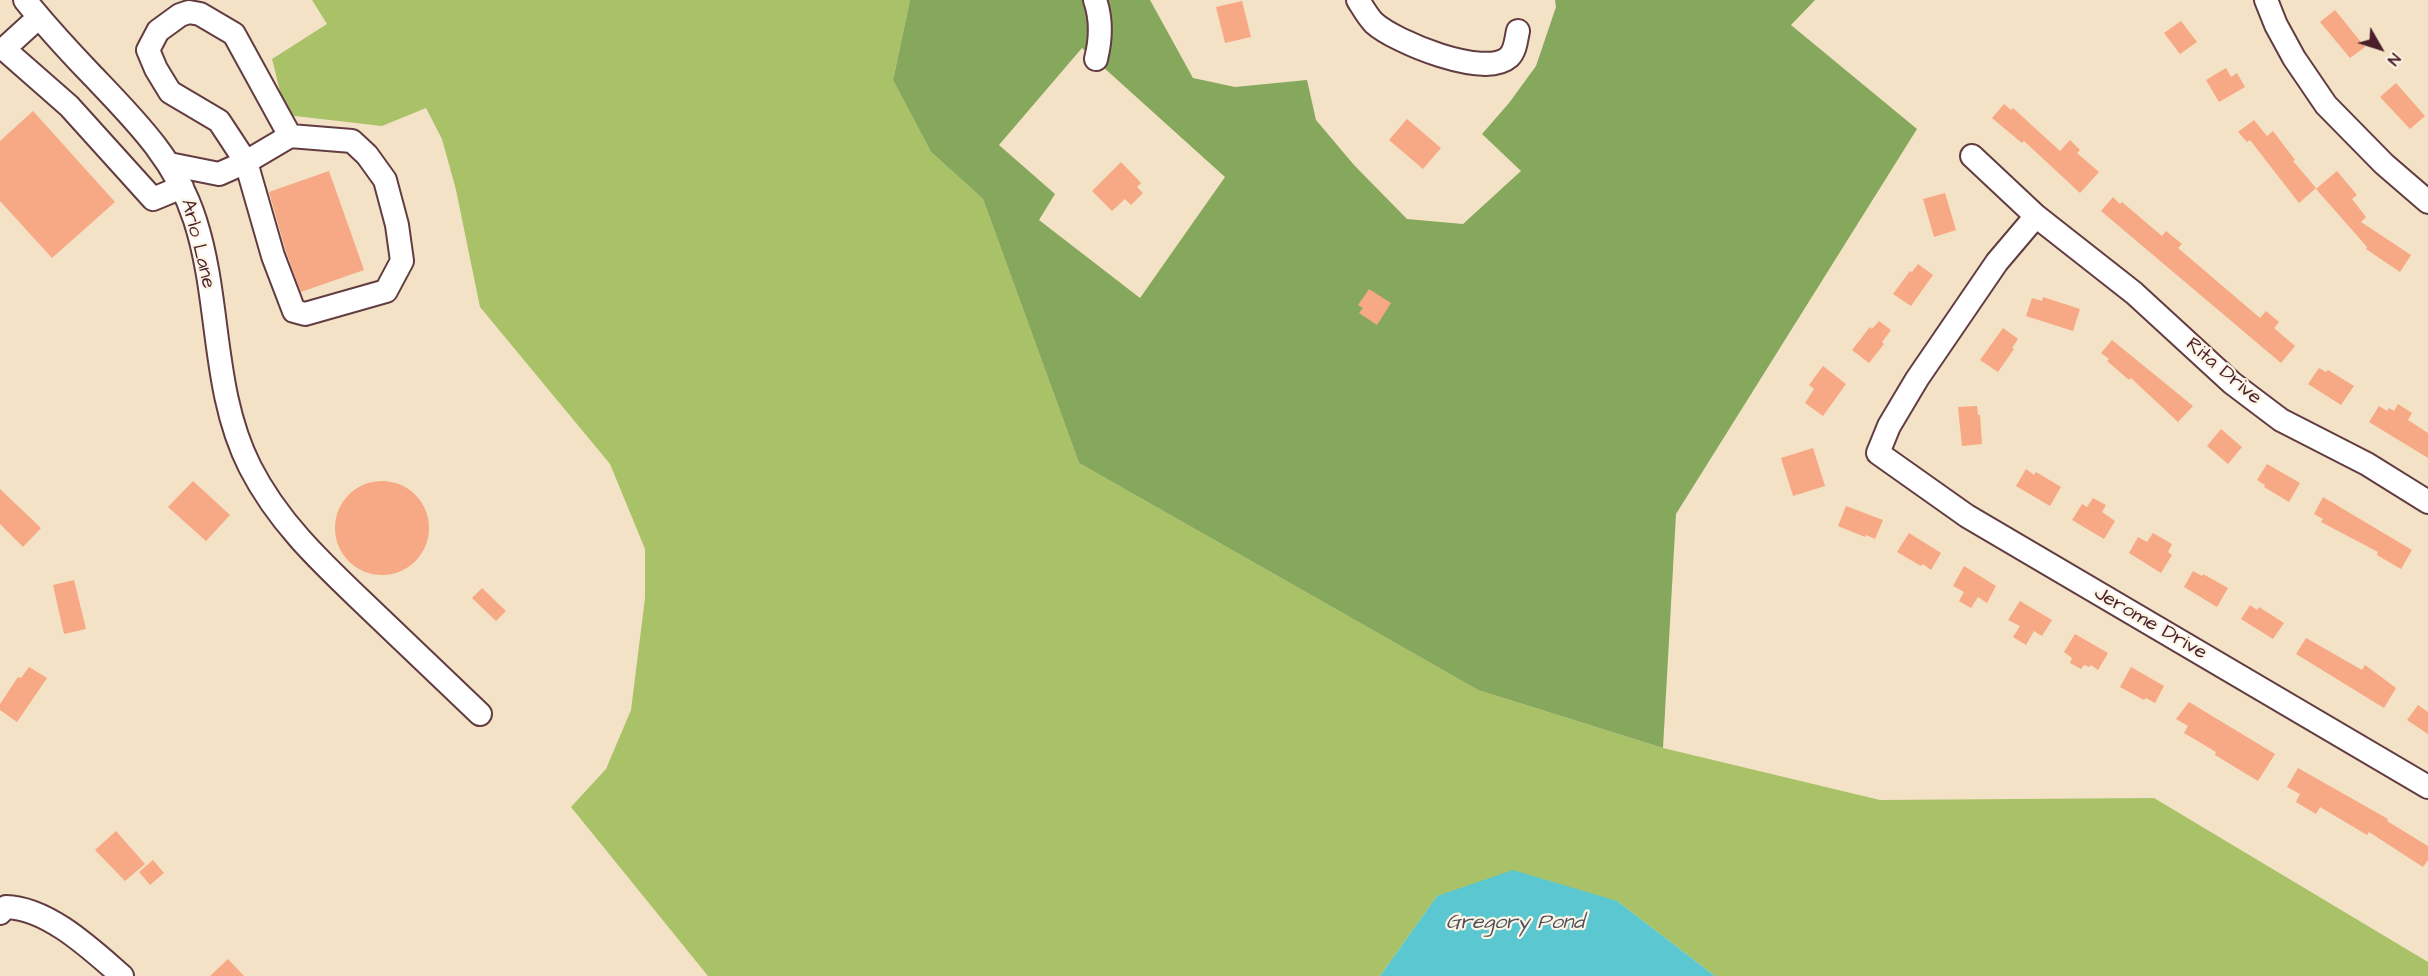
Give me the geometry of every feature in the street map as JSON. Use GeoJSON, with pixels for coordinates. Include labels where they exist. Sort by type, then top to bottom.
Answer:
{"type":"FeatureCollection","features":[{"type":"Feature","properties":{"kind":"street"},"geometry":{"type":"LineString","coordinates":[[1095,0],[1101,24],[1100,46],[1096,59]]}},
{"type":"Feature","properties":{"kind":"street"},"geometry":{"type":"LineString","coordinates":[[1358,0],[1374,22],[1391,34],[1428,51],[1461,62],[1478,64],[1507,59],[1513,52],[1518,31]]}},
{"type":"Feature","properties":{"kind":"street"},"geometry":{"type":"LineString","coordinates":[[2266,0],[2289,50],[2326,105],[2384,164],[2428,202]]}},
{"type":"Feature","properties":{"kind":"street"},"geometry":{"type":"LineString","coordinates":[[32,8],[2,51],[69,106],[153,199],[182,187]]}},
{"type":"Feature","properties":{"kind":"street","name":"Arlo Lane"},"geometry":{"type":"LineString","coordinates":[[32,8],[143,129],[169,164],[182,187],[196,222],[203,251],[229,414],[250,468],[303,545],[480,714]]}},
{"type":"Feature","properties":{"kind":"street"},"geometry":{"type":"LineString","coordinates":[[169,164],[219,174],[246,162],[290,136],[352,141],[367,155],[385,180],[397,225],[402,261],[386,291],[306,314],[294,311],[273,256],[246,162],[219,121],[170,92],[148,50],[158,31],[180,15],[189,12],[200,14],[234,34],[290,136]]}},
{"type":"Feature","properties":{"kind":"street","name":"Rita Drive"},"geometry":{"type":"LineString","coordinates":[[1972,156],[2036,216],[2134,293],[2232,383],[2281,420],[2367,464],[2428,502]]}},
{"type":"Feature","properties":{"kind":"street","name":"Jerome Drive"},"geometry":{"type":"LineString","coordinates":[[2036,216],[1997,262],[1917,379],[1889,426],[1878,453],[1967,516],[2428,787]]}},
{"type":"Feature","properties":{"kind":"street"},"geometry":{"type":"LineString","coordinates":[[3,910],[22,907],[43,916],[94,951],[122,976]]}},
{"type":"Feature","properties":{"kind":"green space"},"geometry":{"type":"Polygon","coordinates":[[[312,0],[910,0],[893,80],[931,152],[983,199],[1079,463],[1478,690],[1663,748],[1880,800],[2154,798],[2428,962],[2428,976],[1715,976],[1617,901],[1437,896],[1380,976],[708,976],[571,807],[606,769],[631,710],[645,598],[645,549],[610,464],[480,307],[456,190],[442,139],[426,108],[382,126],[286,115],[272,59],[327,24],[312,0]]]}},
{"type":"Feature","properties":{"kind":"green space"},"geometry":{"type":"Polygon","coordinates":[[[910,0],[1150,0],[1193,78],[1235,87],[1307,80],[1316,120],[1354,165],[1407,219],[1463,224],[1521,171],[1482,134],[1509,103],[1536,66],[1556,7],[1555,0],[1815,0],[1791,25],[1917,129],[1676,514],[1663,748],[1478,690],[1079,463],[983,199],[931,152],[893,80],[910,0]],[[1082,48],[999,145],[1055,194],[1039,220],[1140,298],[1225,177],[1082,48]]]}},
{"type":"Feature","properties":{"kind":"water","name":"Gregory Pond"},"geometry":{"type":"Polygon","coordinates":[[[1513,870],[1617,901],[1715,976],[1380,976],[1437,896],[1513,870]]]}},
{"type":"Feature","properties":{"kind":"building"},"geometry":{"type":"Polygon","coordinates":[[[1242,1],[1251,37],[1225,43],[1216,7],[1242,1]]]}},
{"type":"Feature","properties":{"kind":"building"},"geometry":{"type":"Polygon","coordinates":[[[2335,10],[2365,47],[2350,58],[2320,22],[2335,10]]]}},
{"type":"Feature","properties":{"kind":"building"},"geometry":{"type":"Polygon","coordinates":[[[2181,21],[2197,42],[2180,54],[2164,33],[2181,21]]]}},
{"type":"Feature","properties":{"kind":"building"},"geometry":{"type":"Polygon","coordinates":[[[2226,68],[2231,77],[2237,73],[2245,87],[2219,102],[2206,80],[2226,68]]]}},
{"type":"Feature","properties":{"kind":"building"},"geometry":{"type":"Polygon","coordinates":[[[2396,83],[2425,116],[2410,129],[2380,97],[2396,83]]]}},
{"type":"Feature","properties":{"kind":"building"},"geometry":{"type":"Polygon","coordinates":[[[2004,104],[2011,110],[2013,108],[2060,151],[2070,140],[2080,150],[2077,153],[2099,172],[2080,193],[2024,141],[2022,143],[1992,118],[2004,104]]]}},
{"type":"Feature","properties":{"kind":"building"},"geometry":{"type":"Polygon","coordinates":[[[33,111],[115,202],[52,258],[0,201],[0,141],[33,111]]]}},
{"type":"Feature","properties":{"kind":"building"},"geometry":{"type":"Polygon","coordinates":[[[1407,119],[1441,148],[1423,169],[1389,140],[1407,119]]]}},
{"type":"Feature","properties":{"kind":"building"},"geometry":{"type":"Polygon","coordinates":[[[2254,120],[2267,136],[2273,131],[2295,160],[2293,161],[2316,188],[2299,203],[2250,140],[2247,142],[2238,132],[2254,120]]]}},
{"type":"Feature","properties":{"kind":"building"},"geometry":{"type":"Polygon","coordinates":[[[1121,162],[1141,183],[1137,187],[1143,193],[1131,205],[1125,199],[1112,211],[1092,191],[1121,162]]]}},
{"type":"Feature","properties":{"kind":"building"},"geometry":{"type":"Polygon","coordinates":[[[329,171],[364,270],[301,292],[286,252],[269,192],[329,171]]]}},
{"type":"Feature","properties":{"kind":"building"},"geometry":{"type":"Polygon","coordinates":[[[2337,171],[2357,195],[2352,199],[2366,217],[2361,222],[2411,255],[2400,272],[2366,249],[2367,247],[2316,189],[2337,171]]]}},
{"type":"Feature","properties":{"kind":"building"},"geometry":{"type":"Polygon","coordinates":[[[1945,193],[1956,230],[1934,237],[1923,199],[1945,193]]]}},
{"type":"Feature","properties":{"kind":"building"},"geometry":{"type":"Polygon","coordinates":[[[2113,197],[2162,236],[2166,231],[2182,244],[2178,248],[2260,318],[2266,311],[2279,322],[2274,328],[2295,346],[2281,363],[2101,211],[2113,197]]]}},
{"type":"Feature","properties":{"kind":"building"},"geometry":{"type":"Polygon","coordinates":[[[1918,264],[1933,275],[1911,306],[1893,294],[1918,264]]]}},
{"type":"Feature","properties":{"kind":"building"},"geometry":{"type":"Polygon","coordinates":[[[1369,289],[1391,303],[1377,325],[1359,313],[1363,308],[1358,305],[1369,289]]]}},
{"type":"Feature","properties":{"kind":"building"},"geometry":{"type":"Polygon","coordinates":[[[2043,297],[2080,309],[2073,331],[2026,316],[2032,298],[2042,301],[2043,297]]]}},
{"type":"Feature","properties":{"kind":"building"},"geometry":{"type":"Polygon","coordinates":[[[1879,321],[1891,330],[1882,342],[1884,344],[1869,363],[1852,350],[1870,327],[1872,329],[1879,321]]]}},
{"type":"Feature","properties":{"kind":"building"},"geometry":{"type":"Polygon","coordinates":[[[2003,328],[2018,339],[1998,372],[1980,360],[2003,328]]]}},
{"type":"Feature","properties":{"kind":"building"},"geometry":{"type":"Polygon","coordinates":[[[2112,340],[2193,406],[2178,422],[2131,378],[2129,380],[2107,361],[2109,359],[2101,353],[2112,340]]]}},
{"type":"Feature","properties":{"kind":"building"},"geometry":{"type":"Polygon","coordinates":[[[1823,366],[1846,384],[1823,416],[1805,403],[1814,389],[1809,385],[1823,366]]]}},
{"type":"Feature","properties":{"kind":"building"},"geometry":{"type":"Polygon","coordinates":[[[2319,368],[2326,372],[2328,370],[2354,386],[2341,405],[2308,384],[2319,368]]]}},
{"type":"Feature","properties":{"kind":"building"},"geometry":{"type":"Polygon","coordinates":[[[2398,404],[2412,413],[2408,420],[2428,433],[2428,458],[2369,422],[2379,406],[2387,411],[2389,408],[2394,411],[2398,404]]]}},
{"type":"Feature","properties":{"kind":"building"},"geometry":{"type":"Polygon","coordinates":[[[1977,406],[1978,415],[1980,415],[1982,444],[1962,446],[1958,407],[1977,406]]]}},
{"type":"Feature","properties":{"kind":"building"},"geometry":{"type":"Polygon","coordinates":[[[2221,429],[2242,447],[2228,464],[2207,446],[2221,429]]]}},
{"type":"Feature","properties":{"kind":"building"},"geometry":{"type":"Polygon","coordinates":[[[1813,448],[1825,486],[1793,496],[1781,458],[1813,448]]]}},
{"type":"Feature","properties":{"kind":"building"},"geometry":{"type":"Polygon","coordinates":[[[2267,464],[2300,483],[2289,502],[2264,487],[2265,485],[2257,480],[2267,464]]]}},
{"type":"Feature","properties":{"kind":"building"},"geometry":{"type":"Polygon","coordinates":[[[2026,469],[2034,475],[2036,472],[2061,487],[2050,506],[2016,486],[2026,469]]]}},
{"type":"Feature","properties":{"kind":"building"},"geometry":{"type":"Polygon","coordinates":[[[193,481],[230,515],[206,541],[168,507],[193,481]]]}},
{"type":"Feature","properties":{"kind":"building"},"geometry":{"type":"Polygon","coordinates":[[[382,481],[400,484],[415,495],[426,510],[429,528],[426,546],[415,561],[400,572],[382,575],[364,572],[349,561],[338,546],[335,528],[338,510],[349,495],[364,484],[382,481]]]}},
{"type":"Feature","properties":{"kind":"building"},"geometry":{"type":"Polygon","coordinates":[[[0,489],[41,528],[23,547],[0,524],[0,489]]]}},
{"type":"Feature","properties":{"kind":"building"},"geometry":{"type":"Polygon","coordinates":[[[2323,497],[2412,550],[2401,569],[2377,555],[2378,552],[2321,522],[2323,519],[2314,514],[2323,497]]]}},
{"type":"Feature","properties":{"kind":"building"},"geometry":{"type":"Polygon","coordinates":[[[2093,498],[2106,505],[2102,512],[2115,521],[2104,539],[2072,520],[2082,504],[2087,507],[2093,498]]]}},
{"type":"Feature","properties":{"kind":"building"},"geometry":{"type":"Polygon","coordinates":[[[1846,506],[1883,520],[1875,539],[1838,526],[1846,506]]]}},
{"type":"Feature","properties":{"kind":"building"},"geometry":{"type":"Polygon","coordinates":[[[1909,533],[1941,553],[1931,570],[1897,552],[1909,533]]]}},
{"type":"Feature","properties":{"kind":"building"},"geometry":{"type":"Polygon","coordinates":[[[2153,533],[2172,544],[2168,552],[2172,555],[2161,573],[2129,553],[2138,537],[2147,542],[2153,533]]]}},
{"type":"Feature","properties":{"kind":"building"},"geometry":{"type":"Polygon","coordinates":[[[1964,566],[1996,586],[1987,603],[1978,597],[1971,608],[1959,601],[1964,592],[1953,586],[1964,566]]]}},
{"type":"Feature","properties":{"kind":"building"},"geometry":{"type":"Polygon","coordinates":[[[2193,571],[2228,588],[2217,607],[2184,587],[2193,571]]]}},
{"type":"Feature","properties":{"kind":"building"},"geometry":{"type":"Polygon","coordinates":[[[74,580],[86,629],[64,634],[53,585],[74,580]]]}},
{"type":"Feature","properties":{"kind":"building"},"geometry":{"type":"Polygon","coordinates":[[[482,588],[506,611],[496,621],[472,598],[482,588]]]}},
{"type":"Feature","properties":{"kind":"building"},"geometry":{"type":"Polygon","coordinates":[[[2020,601],[2052,620],[2042,636],[2034,631],[2026,645],[2013,637],[2020,626],[2008,620],[2020,601]]]}},
{"type":"Feature","properties":{"kind":"building"},"geometry":{"type":"Polygon","coordinates":[[[2250,605],[2257,610],[2259,607],[2284,623],[2273,639],[2241,619],[2250,605]]]}},
{"type":"Feature","properties":{"kind":"building"},"geometry":{"type":"Polygon","coordinates":[[[2075,634],[2108,653],[2098,670],[2091,665],[2089,667],[2084,665],[2081,669],[2070,663],[2072,658],[2064,652],[2075,634]]]}},
{"type":"Feature","properties":{"kind":"building"},"geometry":{"type":"Polygon","coordinates":[[[2306,638],[2362,670],[2365,665],[2396,688],[2384,708],[2296,654],[2306,638]]]}},
{"type":"Feature","properties":{"kind":"building"},"geometry":{"type":"Polygon","coordinates":[[[29,667],[47,678],[17,722],[0,710],[0,704],[18,677],[21,678],[29,667]]]}},
{"type":"Feature","properties":{"kind":"building"},"geometry":{"type":"Polygon","coordinates":[[[2131,667],[2164,686],[2155,703],[2146,698],[2144,700],[2120,687],[2131,667]]]}},
{"type":"Feature","properties":{"kind":"building"},"geometry":{"type":"Polygon","coordinates":[[[2189,702],[2275,754],[2258,781],[2184,733],[2188,726],[2176,719],[2189,702]]]}},
{"type":"Feature","properties":{"kind":"building"},"geometry":{"type":"Polygon","coordinates":[[[2418,705],[2428,712],[2428,734],[2407,720],[2418,705]]]}},
{"type":"Feature","properties":{"kind":"building"},"geometry":{"type":"Polygon","coordinates":[[[2298,768],[2388,819],[2387,821],[2428,846],[2428,860],[2423,867],[2369,832],[2367,835],[2320,807],[2316,814],[2296,802],[2300,794],[2287,787],[2298,768]]]}},
{"type":"Feature","properties":{"kind":"building"},"geometry":{"type":"Polygon","coordinates":[[[116,831],[145,864],[125,881],[95,850],[116,831]]]}},
{"type":"Feature","properties":{"kind":"building"},"geometry":{"type":"Polygon","coordinates":[[[153,860],[164,873],[150,885],[139,872],[153,860]]]}},
{"type":"Feature","properties":{"kind":"building"},"geometry":{"type":"Polygon","coordinates":[[[228,959],[244,976],[210,976],[228,959]]]}}]}
